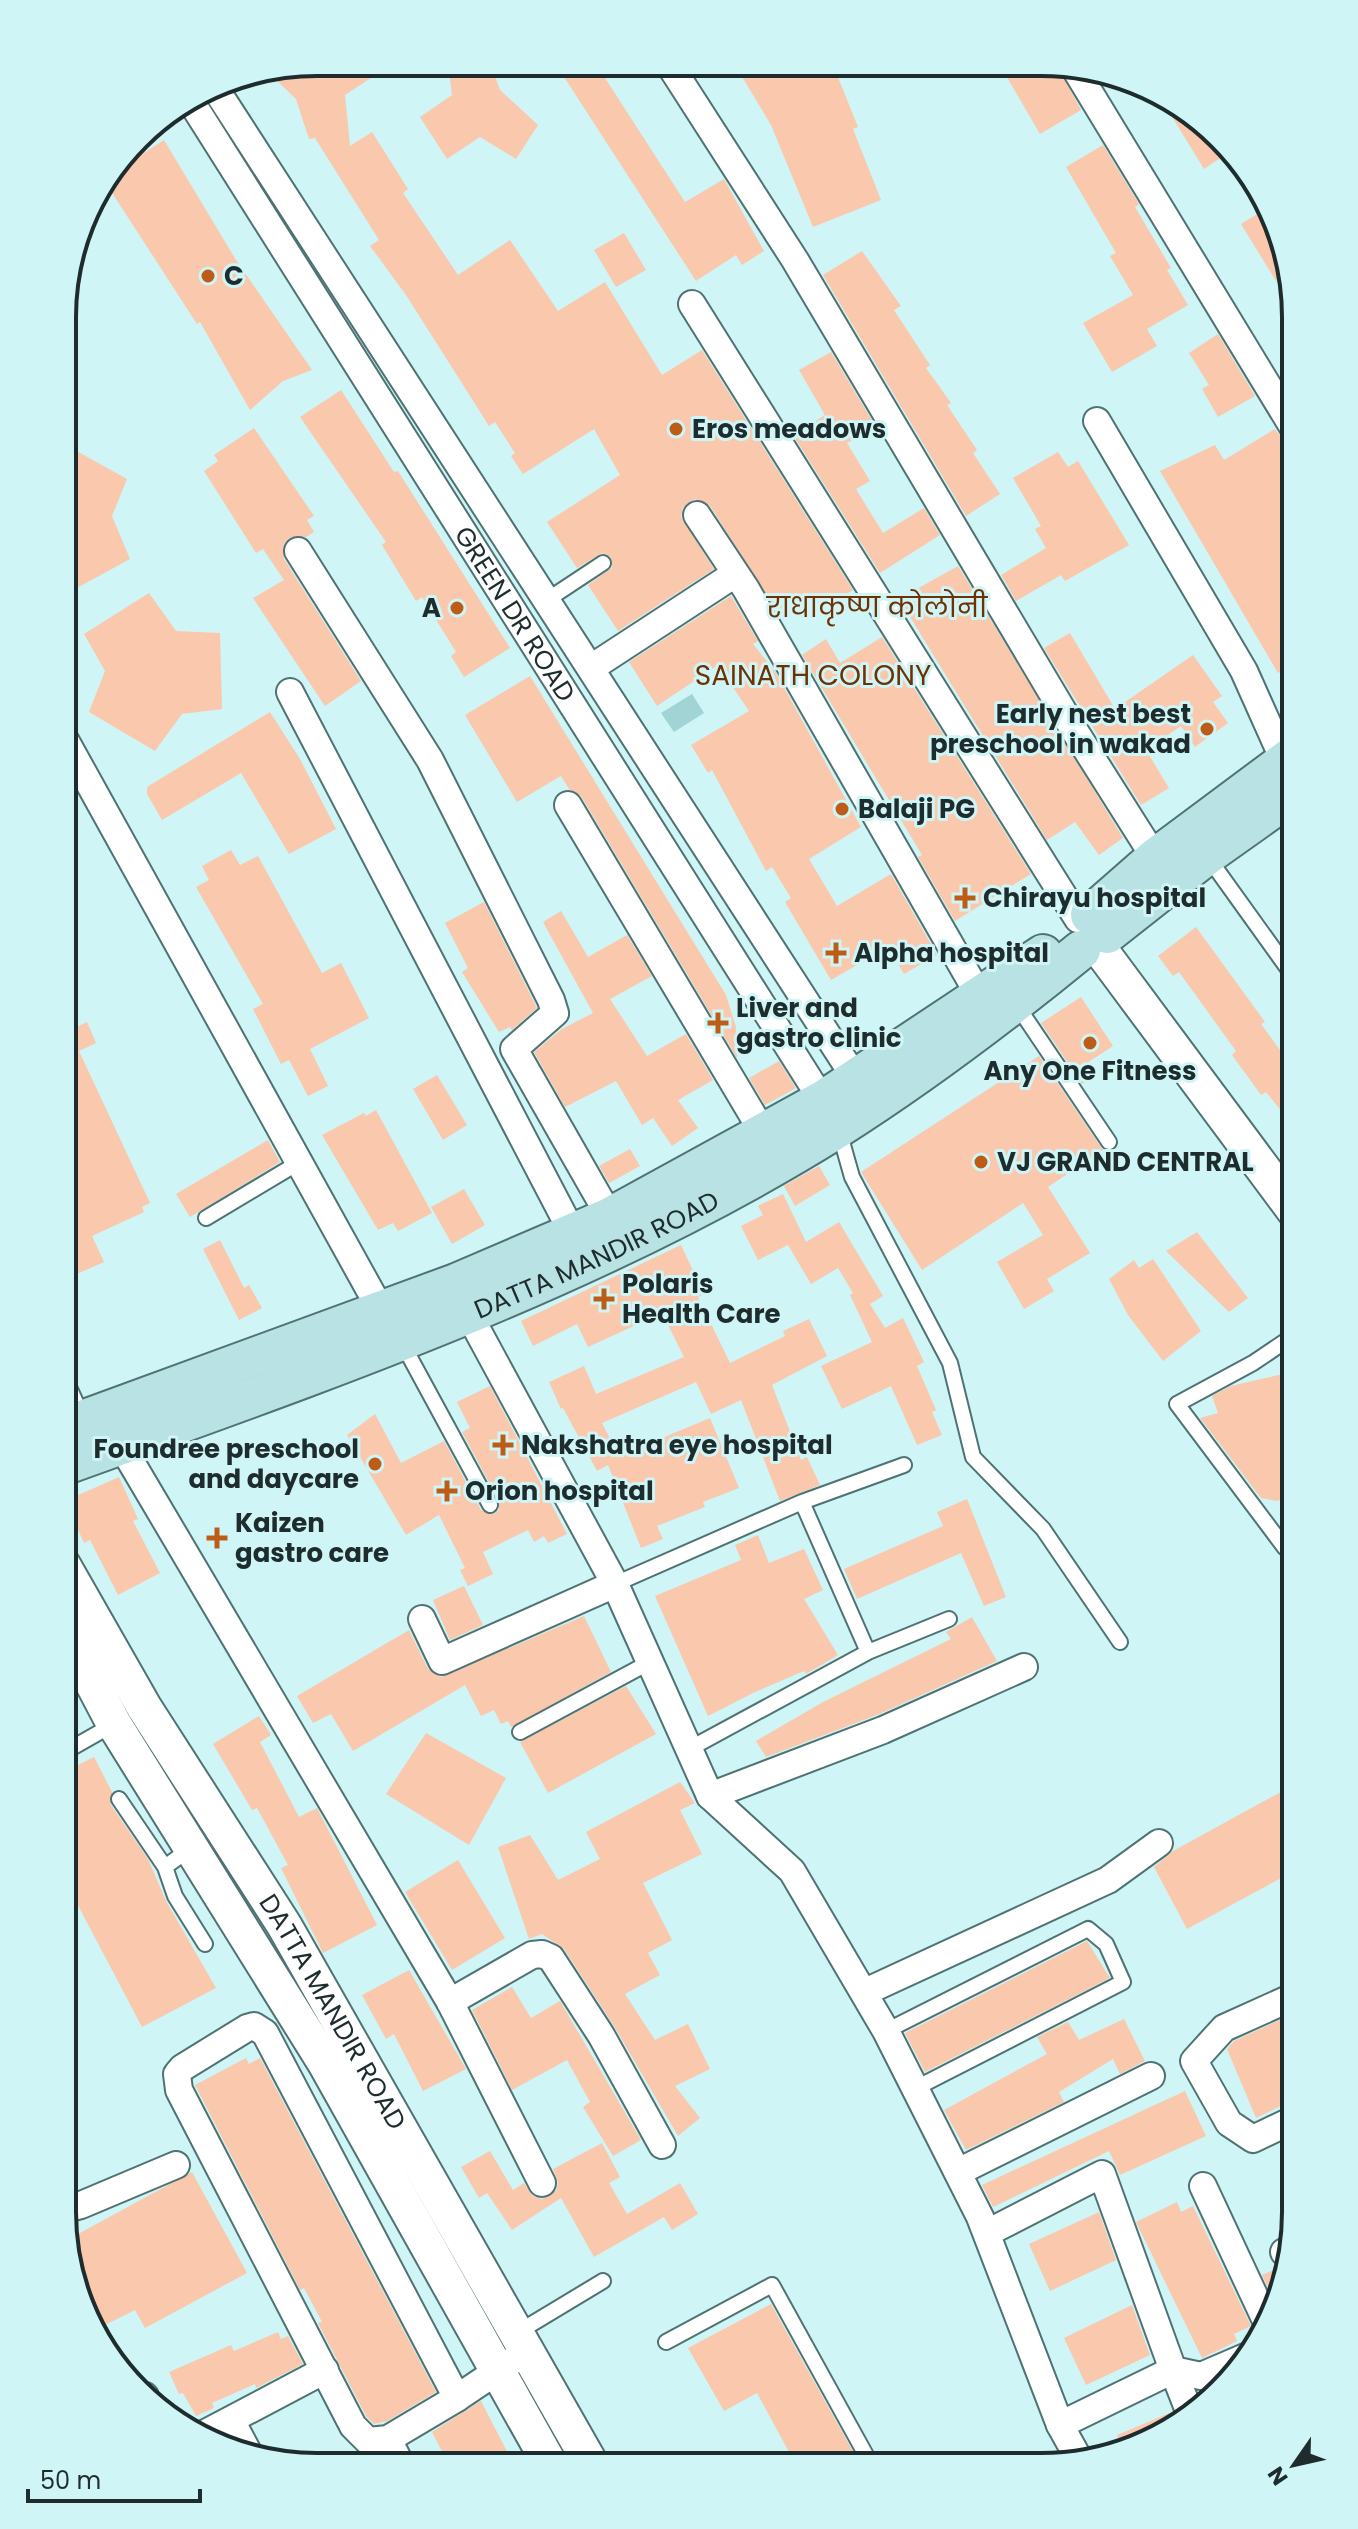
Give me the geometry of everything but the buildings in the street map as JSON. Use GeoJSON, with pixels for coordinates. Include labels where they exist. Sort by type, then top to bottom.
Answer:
{"type":"FeatureCollection","features":[{"type":"Feature","properties":{"kind":"main road","name":"DATTA MANDIR ROAD"},"geometry":{"type":"LineString","coordinates":[[1088,934],[1155,858],[1282,779]]}},
{"type":"Feature","properties":{"kind":"main road","name":"DATTA MANDIR ROAD"},"geometry":{"type":"LineString","coordinates":[[76,1461],[121,1445],[390,1326],[461,1298],[623,1244],[749,1180],[831,1114],[1088,934],[1206,856],[1282,783]]}},
{"type":"Feature","properties":{"kind":"main road","name":"DATTA MANDIR ROAD"},"geometry":{"type":"LineString","coordinates":[[461,1298],[572,1232],[610,1217],[764,1134],[831,1114]]}},
{"type":"Feature","properties":{"kind":"main road","name":"DATTA MANDIR ROAD"},"geometry":{"type":"LineString","coordinates":[[76,1422],[390,1326]]}},
{"type":"Feature","properties":{"kind":"street"},"geometry":{"type":"LineString","coordinates":[[677,76],[795,260],[1076,733],[1155,858]]}},
{"type":"Feature","properties":{"kind":"street"},"geometry":{"type":"LineString","coordinates":[[1082,80],[1282,409]]}},
{"type":"Feature","properties":{"kind":"street","name":"GREEN DR ROAD"},"geometry":{"type":"LineString","coordinates":[[221,97],[864,1092]]}},
{"type":"Feature","properties":{"kind":"street","name":"GREEN DR ROAD"},"geometry":{"type":"LineString","coordinates":[[196,109],[831,1114]]}},
{"type":"Feature","properties":{"kind":"street"},"geometry":{"type":"LineString","coordinates":[[313,294],[338,278]]}},
{"type":"Feature","properties":{"kind":"street"},"geometry":{"type":"LineString","coordinates":[[694,298],[1088,934],[1282,1194]]}},
{"type":"Feature","properties":{"kind":"street"},"geometry":{"type":"LineString","coordinates":[[1097,421],[1244,671],[1282,751]]}},
{"type":"Feature","properties":{"kind":"street"},"geometry":{"type":"LineString","coordinates":[[697,515],[997,1000]]}},
{"type":"Feature","properties":{"kind":"street"},"geometry":{"type":"LineString","coordinates":[[298,551],[430,760],[551,1000],[555,1013],[514,1049],[610,1217]]}},
{"type":"Feature","properties":{"kind":"street"},"geometry":{"type":"LineString","coordinates":[[588,664],[735,574]]}},
{"type":"Feature","properties":{"kind":"street"},"geometry":{"type":"LineString","coordinates":[[290,692],[572,1232]]}},
{"type":"Feature","properties":{"kind":"street"},"geometry":{"type":"LineString","coordinates":[[76,760],[390,1326]]}},
{"type":"Feature","properties":{"kind":"street"},"geometry":{"type":"LineString","coordinates":[[627,790],[656,770]]}},
{"type":"Feature","properties":{"kind":"street"},"geometry":{"type":"LineString","coordinates":[[568,805],[764,1134]]}},
{"type":"Feature","properties":{"kind":"street"},"geometry":{"type":"LineString","coordinates":[[796,1057],[829,1037]]}},
{"type":"Feature","properties":{"kind":"street"},"geometry":{"type":"LineString","coordinates":[[461,1298],[615,1584],[710,1796],[792,1871],[886,2031],[960,2171],[987,2233],[1060,2425],[1074,2450]]}},
{"type":"Feature","properties":{"kind":"street"},"geometry":{"type":"LineString","coordinates":[[121,1445],[450,2002],[542,2183]]}},
{"type":"Feature","properties":{"kind":"street"},"geometry":{"type":"LineString","coordinates":[[422,1619],[442,1661],[615,1584]]}},
{"type":"Feature","properties":{"kind":"street","name":"DATTA MANDIR ROAD"},"geometry":{"type":"LineString","coordinates":[[76,1588],[144,1707],[284,1925],[512,2352],[547,2453]]}},
{"type":"Feature","properties":{"kind":"street","name":"DATTA MANDIR ROAD"},"geometry":{"type":"LineString","coordinates":[[76,1652],[178,1858],[325,2063],[512,2352],[583,2453]]}},
{"type":"Feature","properties":{"kind":"street"},"geometry":{"type":"LineString","coordinates":[[710,1796],[883,1730],[1024,1667]]}},
{"type":"Feature","properties":{"kind":"street"},"geometry":{"type":"LineString","coordinates":[[865,1992],[1108,1880],[1159,1843]]}},
{"type":"Feature","properties":{"kind":"street"},"geometry":{"type":"LineString","coordinates":[[450,2002],[532,1955],[542,1954],[551,1958],[601,2035],[662,2145]]}},
{"type":"Feature","properties":{"kind":"street"},"geometry":{"type":"LineString","coordinates":[[1281,2002],[1224,2028],[1194,2061],[1229,2123],[1253,2139],[1281,2126]]}},
{"type":"Feature","properties":{"kind":"street"},"geometry":{"type":"LineString","coordinates":[[457,2398],[265,2033],[254,2026],[182,2068],[176,2082],[359,2434],[368,2441],[388,2439],[457,2398],[512,2352]]}},
{"type":"Feature","properties":{"kind":"street"},"geometry":{"type":"LineString","coordinates":[[960,2171],[1151,2076]]}},
{"type":"Feature","properties":{"kind":"street"},"geometry":{"type":"LineString","coordinates":[[76,2206],[176,2165]]}},
{"type":"Feature","properties":{"kind":"street"},"geometry":{"type":"LineString","coordinates":[[987,2233],[1102,2174],[1186,2404]]}},
{"type":"Feature","properties":{"kind":"street"},"geometry":{"type":"LineString","coordinates":[[1203,2186],[1261,2310]]}},
{"type":"Feature","properties":{"kind":"street"},"geometry":{"type":"LineString","coordinates":[[1060,2425],[1173,2370],[1201,2376],[1226,2365]]}},
{"type":"Feature","properties":{"kind":"street"},"geometry":{"type":"LineString","coordinates":[[213,2429],[325,2370]]}},
{"type":"Feature","properties":{"kind":"street"},"geometry":{"type":"LineString","coordinates":[[231,2420],[242,2441]]}},
{"type":"Feature","properties":{"kind":"street"},"geometry":{"type":"LineString","coordinates":[[388,2439],[395,2453]]}},
{"type":"Feature","properties":{"kind":"lane"},"geometry":{"type":"LineString","coordinates":[[547,600],[603,563]]}},
{"type":"Feature","properties":{"kind":"lane"},"geometry":{"type":"LineString","coordinates":[[588,664],[671,602]]}},
{"type":"Feature","properties":{"kind":"lane"},"geometry":{"type":"LineString","coordinates":[[1206,856],[1282,960]]}},
{"type":"Feature","properties":{"kind":"lane"},"geometry":{"type":"LineString","coordinates":[[997,1000],[1109,1142]]}},
{"type":"Feature","properties":{"kind":"lane"},"geometry":{"type":"LineString","coordinates":[[831,1114],[852,1177],[944,1347],[973,1457],[1052,1541],[1120,1642]]}},
{"type":"Feature","properties":{"kind":"lane"},"geometry":{"type":"LineString","coordinates":[[206,1218],[298,1163]]}},
{"type":"Feature","properties":{"kind":"lane"},"geometry":{"type":"LineString","coordinates":[[390,1326],[490,1505]]}},
{"type":"Feature","properties":{"kind":"lane"},"geometry":{"type":"LineString","coordinates":[[1281,1344],[1253,1363],[1177,1404],[1281,1543]]}},
{"type":"Feature","properties":{"kind":"lane"},"geometry":{"type":"LineString","coordinates":[[615,1584],[802,1502],[904,1465]]}},
{"type":"Feature","properties":{"kind":"lane"},"geometry":{"type":"LineString","coordinates":[[802,1502],[868,1652]]}},
{"type":"Feature","properties":{"kind":"lane"},"geometry":{"type":"LineString","coordinates":[[689,1749],[868,1652],[949,1619]]}},
{"type":"Feature","properties":{"kind":"lane"},"geometry":{"type":"LineString","coordinates":[[520,1732],[650,1662]]}},
{"type":"Feature","properties":{"kind":"lane"},"geometry":{"type":"LineString","coordinates":[[76,1746],[114,1724]]}},
{"type":"Feature","properties":{"kind":"lane"},"geometry":{"type":"LineString","coordinates":[[119,1799],[178,1858],[175,1896],[205,1944]]}},
{"type":"Feature","properties":{"kind":"lane"},"geometry":{"type":"LineString","coordinates":[[886,2031],[1088,1929],[1106,1944],[1123,1982],[916,2088]]}},
{"type":"Feature","properties":{"kind":"lane"},"geometry":{"type":"LineString","coordinates":[[512,2352],[603,2281]]}},
{"type":"Feature","properties":{"kind":"lane"},"geometry":{"type":"LineString","coordinates":[[666,2342],[772,2285],[865,2453]]}},
{"type":"Feature","properties":{"kind":"shaded area"},"geometry":{"type":"Polygon","coordinates":[[[692,694],[704,713],[674,732],[661,713],[692,694]]]}},
{"type":"Feature","properties":{"kind":"place","name":"C"},"geometry":{"type":"Point","coordinates":[208,276]}},
{"type":"Feature","properties":{"kind":"place","name":"Eros meadows"},"geometry":{"type":"Point","coordinates":[676,429]}},
{"type":"Feature","properties":{"kind":"place","name":"A"},"geometry":{"type":"Point","coordinates":[457,608]}},
{"type":"Feature","properties":{"kind":"place","name":"Early nest best preschool in wakad"},"geometry":{"type":"Point","coordinates":[1207,729]}},
{"type":"Feature","properties":{"kind":"place","name":"Balaji PG"},"geometry":{"type":"Point","coordinates":[842,809]}},
{"type":"Feature","properties":{"kind":"place","name":"Chirayu hospital"},"geometry":{"type":"Point","coordinates":[965,898]}},
{"type":"Feature","properties":{"kind":"place","name":"Alpha hospital"},"geometry":{"type":"Point","coordinates":[836,953]}},
{"type":"Feature","properties":{"kind":"place","name":"Liver and gastro clinic"},"geometry":{"type":"Point","coordinates":[718,1023]}},
{"type":"Feature","properties":{"kind":"place","name":"Any One Fitness"},"geometry":{"type":"Point","coordinates":[1090,1043]}},
{"type":"Feature","properties":{"kind":"place","name":"VJ GRAND CENTRAL"},"geometry":{"type":"Point","coordinates":[981,1162]}},
{"type":"Feature","properties":{"kind":"place","name":"Polaris Health Care"},"geometry":{"type":"Point","coordinates":[604,1299]}},
{"type":"Feature","properties":{"kind":"place","name":"Nakshatra eye hospital"},"geometry":{"type":"Point","coordinates":[503,1445]}},
{"type":"Feature","properties":{"kind":"place","name":"Foundree preschool and daycare"},"geometry":{"type":"Point","coordinates":[375,1464]}},
{"type":"Feature","properties":{"kind":"place","name":"Orion hospital"},"geometry":{"type":"Point","coordinates":[447,1491]}},
{"type":"Feature","properties":{"kind":"place","name":"Kaizen gastro care"},"geometry":{"type":"Point","coordinates":[217,1538]}},
{"type":"Feature","properties":{"kind":"district","name":"राधाकृष्ण कोलोनी"},"geometry":{"type":"Point","coordinates":[877,607]}},
{"type":"Feature","properties":{"kind":"district","name":"SAINATH COLONY"},"geometry":{"type":"Point","coordinates":[813,675]}}]}
